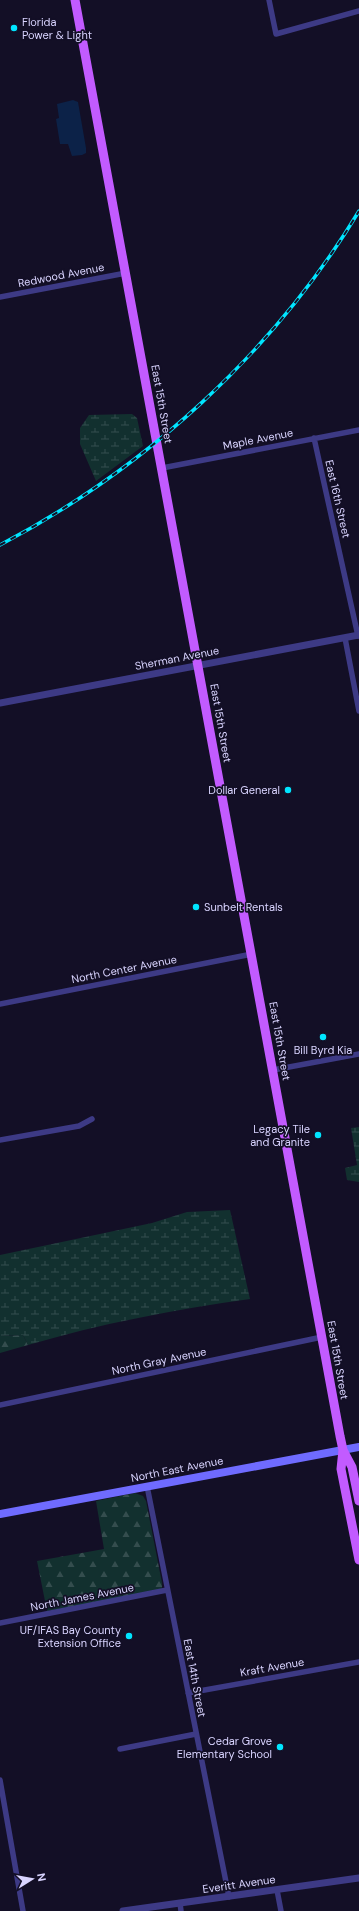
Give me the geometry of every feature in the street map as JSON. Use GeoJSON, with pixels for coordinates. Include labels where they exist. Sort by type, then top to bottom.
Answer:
{"type":"FeatureCollection","features":[{"type":"Feature","properties":{"kind":"main road","name":"East 15th Street"},"geometry":{"type":"LineString","coordinates":[[75,0],[343,1450],[341,1469],[359,1560]]}},
{"type":"Feature","properties":{"kind":"main road","name":"North East Avenue"},"geometry":{"type":"LineString","coordinates":[[0,1514],[359,1447]]}},
{"type":"Feature","properties":{"kind":"main road","name":"East 15th Street"},"geometry":{"type":"LineString","coordinates":[[343,1450],[352,1467],[359,1502]]}},
{"type":"Feature","properties":{"kind":"street"},"geometry":{"type":"LineString","coordinates":[[269,0],[276,34],[359,11]]}},
{"type":"Feature","properties":{"kind":"street","name":"Redwood Avenue"},"geometry":{"type":"LineString","coordinates":[[0,297],[126,273]]}},
{"type":"Feature","properties":{"kind":"street","name":"Maple Avenue"},"geometry":{"type":"LineString","coordinates":[[162,468],[359,430]]}},
{"type":"Feature","properties":{"kind":"street","name":"East 16th Street"},"geometry":{"type":"LineString","coordinates":[[314,438],[358,636]]}},
{"type":"Feature","properties":{"kind":"street","name":"Sherman Avenue"},"geometry":{"type":"LineString","coordinates":[[0,703],[358,636]]}},
{"type":"Feature","properties":{"kind":"street"},"geometry":{"type":"LineString","coordinates":[[345,638],[359,710]]}},
{"type":"Feature","properties":{"kind":"street","name":"North Center Avenue"},"geometry":{"type":"LineString","coordinates":[[0,1004],[252,954]]}},
{"type":"Feature","properties":{"kind":"street"},"geometry":{"type":"LineString","coordinates":[[273,1070],[359,1054]]}},
{"type":"Feature","properties":{"kind":"street"},"geometry":{"type":"LineString","coordinates":[[0,1140],[79,1126],[92,1120]]}},
{"type":"Feature","properties":{"kind":"street","name":"North Gray Avenue"},"geometry":{"type":"LineString","coordinates":[[0,1405],[322,1337]]}},
{"type":"Feature","properties":{"kind":"street","name":"East 14th Street"},"geometry":{"type":"LineString","coordinates":[[147,1486],[229,1897]]}},
{"type":"Feature","properties":{"kind":"street","name":"North James Avenue"},"geometry":{"type":"LineString","coordinates":[[0,1623],[167,1590]]}},
{"type":"Feature","properties":{"kind":"street","name":"Kraft Avenue"},"geometry":{"type":"LineString","coordinates":[[188,1693],[359,1662]]}},
{"type":"Feature","properties":{"kind":"street"},"geometry":{"type":"LineString","coordinates":[[120,1749],[196,1734]]}},
{"type":"Feature","properties":{"kind":"street"},"geometry":{"type":"LineString","coordinates":[[0,1780],[23,1911]]}},
{"type":"Feature","properties":{"kind":"street","name":"Everitt Avenue"},"geometry":{"type":"LineString","coordinates":[[123,1911],[359,1878]]}},
{"type":"Feature","properties":{"kind":"street"},"geometry":{"type":"LineString","coordinates":[[277,1890],[281,1911]]}},
{"type":"Feature","properties":{"kind":"street"},"geometry":{"type":"LineString","coordinates":[[180,1903],[181,1911]]}},
{"type":"Feature","properties":{"kind":"green space"},"geometry":{"type":"Polygon","coordinates":[[[132,414],[137,418],[143,446],[96,481],[80,444],[80,428],[89,415],[132,414]]]}},
{"type":"Feature","properties":{"kind":"green space"},"geometry":{"type":"Polygon","coordinates":[[[359,1127],[359,1182],[347,1180],[345,1168],[357,1165],[351,1128],[359,1127]]]}},
{"type":"Feature","properties":{"kind":"green space"},"geometry":{"type":"Polygon","coordinates":[[[230,1210],[250,1299],[194,1307],[138,1318],[83,1330],[28,1345],[23,1335],[0,1336],[0,1255],[152,1223],[187,1212],[230,1210]]]}},
{"type":"Feature","properties":{"kind":"green space"},"geometry":{"type":"Polygon","coordinates":[[[23,1335],[28,1345],[0,1353],[0,1336],[23,1335]]]}},
{"type":"Feature","properties":{"kind":"green space"},"geometry":{"type":"Polygon","coordinates":[[[135,1493],[143,1496],[146,1501],[162,1588],[156,1591],[47,1611],[37,1561],[104,1549],[96,1501],[135,1493]]]}},
{"type":"Feature","properties":{"kind":"water"},"geometry":{"type":"Polygon","coordinates":[[[73,100],[78,102],[86,153],[72,156],[68,144],[60,144],[56,119],[59,118],[57,104],[73,100]]]}},
{"type":"Feature","properties":{"kind":"railway"},"geometry":{"type":"LineString","coordinates":[[0,545],[54,515],[105,481],[155,443],[202,402],[246,359],[287,312],[325,263],[359,211]]}},
{"type":"Feature","properties":{"kind":"place","name":"Florida Power & Light"},"geometry":{"type":"Point","coordinates":[14,28]}},
{"type":"Feature","properties":{"kind":"place","name":"Dollar General"},"geometry":{"type":"Point","coordinates":[288,790]}},
{"type":"Feature","properties":{"kind":"place","name":"Sunbelt Rentals"},"geometry":{"type":"Point","coordinates":[196,907]}},
{"type":"Feature","properties":{"kind":"place","name":"Bill Byrd Kia"},"geometry":{"type":"Point","coordinates":[323,1037]}},
{"type":"Feature","properties":{"kind":"place","name":"Legacy Tile and Granite"},"geometry":{"type":"Point","coordinates":[318,1135]}},
{"type":"Feature","properties":{"kind":"place","name":"UF/IFAS Bay County Extension Office"},"geometry":{"type":"Point","coordinates":[129,1636]}},
{"type":"Feature","properties":{"kind":"place","name":"Cedar Grove Elementary School"},"geometry":{"type":"Point","coordinates":[280,1747]}}]}
